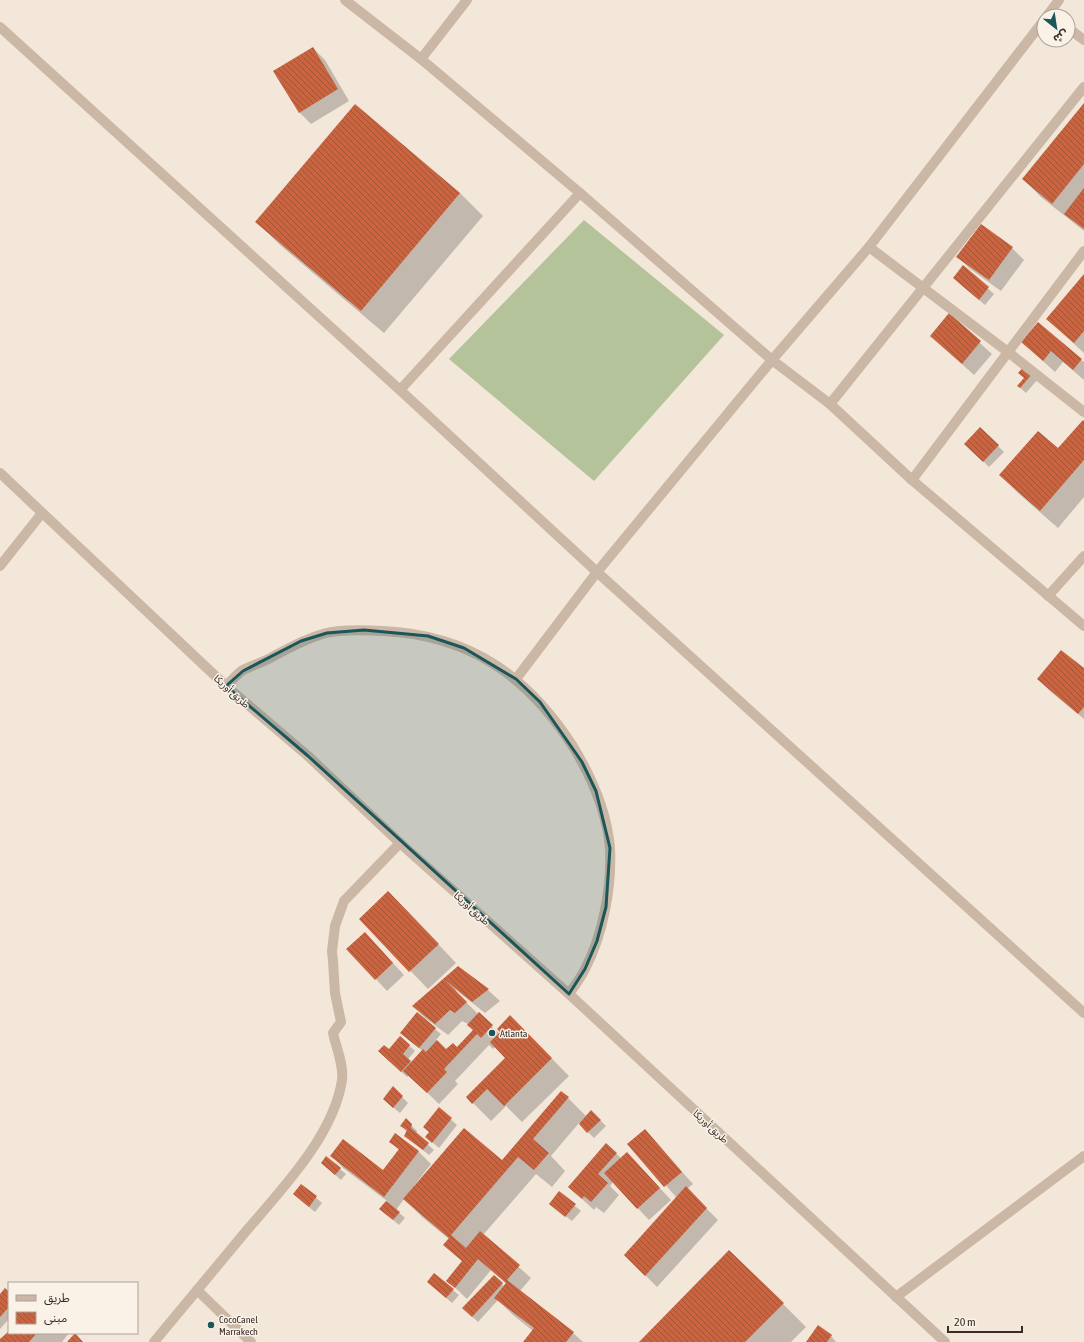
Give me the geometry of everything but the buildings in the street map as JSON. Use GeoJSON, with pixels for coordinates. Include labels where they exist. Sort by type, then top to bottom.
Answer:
{"type":"FeatureCollection","features":[{"type":"Feature","properties":{"kind":"street"},"geometry":{"type":"LineString","coordinates":[[345,0],[421,59],[580,193],[772,360],[830,404],[912,480],[1084,626]]}},
{"type":"Feature","properties":{"kind":"street"},"geometry":{"type":"LineString","coordinates":[[421,59],[467,0]]}},
{"type":"Feature","properties":{"kind":"street"},"geometry":{"type":"LineString","coordinates":[[0,27],[400,390],[597,572],[1084,1013]]}},
{"type":"Feature","properties":{"kind":"street"},"geometry":{"type":"LineString","coordinates":[[516,679],[597,572],[772,360],[869,247],[1036,31]]}},
{"type":"Feature","properties":{"kind":"street"},"geometry":{"type":"LineString","coordinates":[[830,404],[1084,87]]}},
{"type":"Feature","properties":{"kind":"street"},"geometry":{"type":"LineString","coordinates":[[400,390],[580,193]]}},
{"type":"Feature","properties":{"kind":"street"},"geometry":{"type":"LineString","coordinates":[[869,247],[924,287],[1084,412]]}},
{"type":"Feature","properties":{"kind":"street"},"geometry":{"type":"LineString","coordinates":[[912,480],[1084,251]]}},
{"type":"Feature","properties":{"kind":"street","name":"طريق أوريكا"},"geometry":{"type":"LineString","coordinates":[[0,473],[226,686],[308,756],[400,843],[569,994],[945,1342]]}},
{"type":"Feature","properties":{"kind":"street"},"geometry":{"type":"LineString","coordinates":[[0,566],[42,513]]}},
{"type":"Feature","properties":{"kind":"street"},"geometry":{"type":"LineString","coordinates":[[1048,596],[1084,556]]}},
{"type":"Feature","properties":{"kind":"street"},"geometry":{"type":"LineString","coordinates":[[226,686],[243,671],[301,641],[327,633],[364,630],[428,636],[464,648],[497,665],[516,679],[540,702],[565,734],[582,762],[596,791],[609,841],[610,877],[606,907],[597,941],[585,970],[569,994]]}},
{"type":"Feature","properties":{"kind":"street"},"geometry":{"type":"LineString","coordinates":[[154,1342],[292,1179],[325,1129],[338,1097],[342,1079],[340,1062],[333,1033],[341,1022],[335,993],[332,951],[335,926],[344,901],[400,843]]}},
{"type":"Feature","properties":{"kind":"street"},"geometry":{"type":"LineString","coordinates":[[896,1297],[1084,1156]]}},
{"type":"Feature","properties":{"kind":"street"},"geometry":{"type":"LineString","coordinates":[[197,1290],[251,1342]]}},
{"type":"Feature","properties":{"kind":"highlighted area"},"geometry":{"type":"Polygon","coordinates":[[[364,630],[428,636],[464,648],[516,679],[540,702],[582,762],[596,791],[610,848],[606,907],[597,941],[585,969],[569,994],[308,756],[226,686],[243,671],[301,641],[327,633],[364,630]]]}},
{"type":"Feature","properties":{"kind":"green space"},"geometry":{"type":"Polygon","coordinates":[[[584,220],[724,335],[594,481],[449,359],[584,220]]]}},
{"type":"Feature","properties":{"kind":"place","name":"Atlanta"},"geometry":{"type":"Point","coordinates":[492,1033]}},
{"type":"Feature","properties":{"kind":"place","name":"CocoCanel Marrakech"},"geometry":{"type":"Point","coordinates":[211,1325]}}]}
